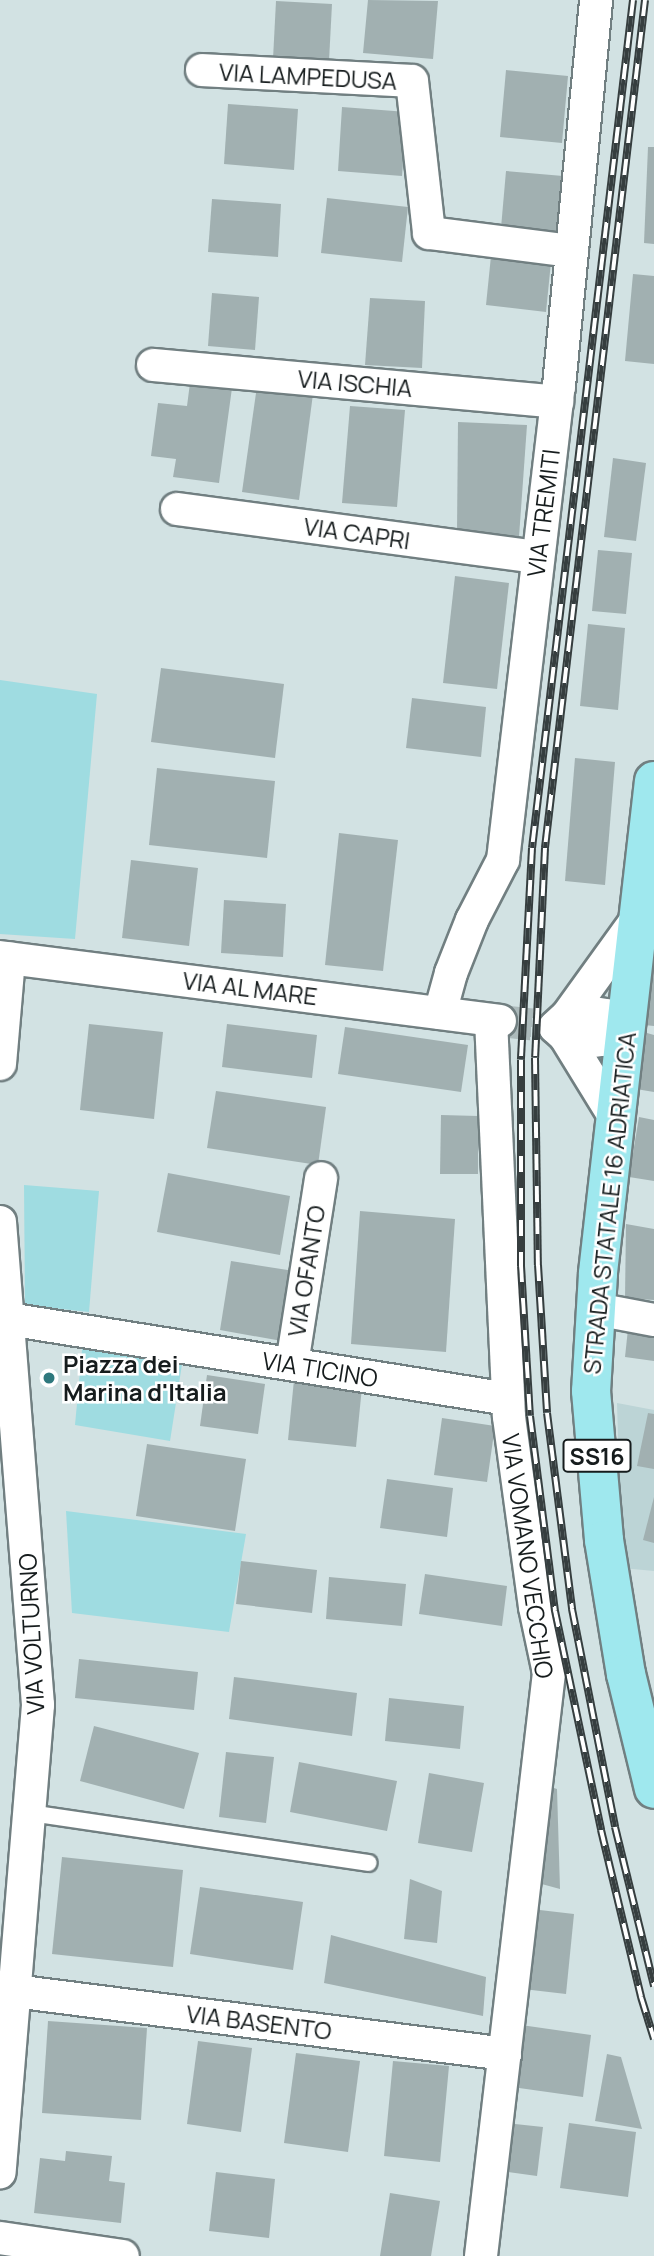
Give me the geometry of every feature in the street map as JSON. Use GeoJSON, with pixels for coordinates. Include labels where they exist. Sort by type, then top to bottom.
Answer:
{"type":"FeatureCollection","features":[{"type":"Feature","properties":{"kind":"main road","name":"STRADA STATALE 16 ADRIATICA"},"geometry":{"type":"LineString","coordinates":[[654,781],[645,898],[626,1028],[596,1309],[591,1391],[604,1540],[626,1674],[654,1789]]}},
{"type":"Feature","properties":{"kind":"street","name":"VIA TREMITI"},"geometry":{"type":"LineString","coordinates":[[440,1013],[451,973],[472,920],[503,860],[558,394],[596,0]]}},
{"type":"Feature","properties":{"kind":"street","name":"VIA LAMPEDUSA"},"geometry":{"type":"LineString","coordinates":[[202,71],[412,81],[429,233],[572,251]]}},
{"type":"Feature","properties":{"kind":"street"},"geometry":{"type":"LineString","coordinates":[[187,351],[558,394]]}},
{"type":"Feature","properties":{"kind":"street","name":"VIA ISCHIA"},"geometry":{"type":"LineString","coordinates":[[153,365],[558,394]]}},
{"type":"Feature","properties":{"kind":"street","name":"VIA CAPRI"},"geometry":{"type":"LineString","coordinates":[[177,509],[537,557]]}},
{"type":"Feature","properties":{"kind":"street"},"geometry":{"type":"LineString","coordinates":[[566,1026],[645,898]]}},
{"type":"Feature","properties":{"kind":"street"},"geometry":{"type":"LineString","coordinates":[[0,1064],[5,957]]}},
{"type":"Feature","properties":{"kind":"street","name":"VIA AL MARE"},"geometry":{"type":"LineString","coordinates":[[5,957],[495,1020]]}},
{"type":"Feature","properties":{"kind":"street"},"geometry":{"type":"LineString","coordinates":[[566,1026],[586,1012],[606,1015],[626,1028]]}},
{"type":"Feature","properties":{"kind":"street","name":"VIA VOMANO VECCHIO"},"geometry":{"type":"LineString","coordinates":[[481,2256],[549,1673],[535,1606],[508,1399],[495,1020]]}},
{"type":"Feature","properties":{"kind":"street"},"geometry":{"type":"LineString","coordinates":[[566,1026],[616,1119]]}},
{"type":"Feature","properties":{"kind":"street","name":"VIA OFANTO"},"geometry":{"type":"LineString","coordinates":[[292,1364],[321,1178]]}},
{"type":"Feature","properties":{"kind":"street","name":"VIA VOLTURNO"},"geometry":{"type":"LineString","coordinates":[[0,1222],[38,1705],[10,1974],[0,2172]]}},
{"type":"Feature","properties":{"kind":"street"},"geometry":{"type":"LineString","coordinates":[[596,1309],[654,1320]]}},
{"type":"Feature","properties":{"kind":"street","name":"VIA TICINO"},"geometry":{"type":"LineString","coordinates":[[8,1319],[508,1399]]}},
{"type":"Feature","properties":{"kind":"street","name":"VIA BASENTO"},"geometry":{"type":"LineString","coordinates":[[10,1974],[505,2054]]}},
{"type":"Feature","properties":{"kind":"street"},"geometry":{"type":"LineString","coordinates":[[0,2238],[123,2256]]}},
{"type":"Feature","properties":{"kind":"lane"},"geometry":{"type":"LineString","coordinates":[[44,1815],[368,1863]]}},
{"type":"Feature","properties":{"kind":"shaded area"},"geometry":{"type":"Polygon","coordinates":[[[0,680],[97,694],[75,939],[0,934],[0,680]]]}},
{"type":"Feature","properties":{"kind":"shaded area"},"geometry":{"type":"Polygon","coordinates":[[[24,1185],[99,1191],[89,1312],[25,1305],[24,1185]]]}},
{"type":"Feature","properties":{"kind":"shaded area"},"geometry":{"type":"Polygon","coordinates":[[[83,1339],[183,1358],[170,1441],[75,1425],[83,1339]]]}},
{"type":"Feature","properties":{"kind":"shaded area"},"geometry":{"type":"Polygon","coordinates":[[[617,1403],[654,1410],[654,1571],[622,1568],[617,1403]]]}},
{"type":"Feature","properties":{"kind":"shaded area"},"geometry":{"type":"Polygon","coordinates":[[[66,1511],[246,1534],[229,1632],[72,1613],[66,1511]]]}},
{"type":"Feature","properties":{"kind":"building"},"geometry":{"type":"Polygon","coordinates":[[[368,0],[438,1],[433,59],[363,53],[368,0]]]}},
{"type":"Feature","properties":{"kind":"building"},"geometry":{"type":"Polygon","coordinates":[[[276,1],[332,4],[329,61],[273,59],[276,1]]]}},
{"type":"Feature","properties":{"kind":"building"},"geometry":{"type":"Polygon","coordinates":[[[506,70],[568,76],[562,143],[500,137],[506,70]]]}},
{"type":"Feature","properties":{"kind":"building"},"geometry":{"type":"Polygon","coordinates":[[[228,104],[298,109],[294,170],[224,164],[228,104]]]}},
{"type":"Feature","properties":{"kind":"building"},"geometry":{"type":"Polygon","coordinates":[[[342,107],[407,112],[402,176],[338,171],[342,107]]]}},
{"type":"Feature","properties":{"kind":"building"},"geometry":{"type":"Polygon","coordinates":[[[648,147],[654,147],[654,244],[644,243],[648,147]]]}},
{"type":"Feature","properties":{"kind":"building"},"geometry":{"type":"Polygon","coordinates":[[[506,171],[563,176],[558,233],[501,228],[506,171]]]}},
{"type":"Feature","properties":{"kind":"building"},"geometry":{"type":"Polygon","coordinates":[[[327,198],[408,207],[402,262],[321,253],[327,198]]]}},
{"type":"Feature","properties":{"kind":"building"},"geometry":{"type":"Polygon","coordinates":[[[212,199],[281,204],[278,257],[208,252],[212,199]]]}},
{"type":"Feature","properties":{"kind":"building"},"geometry":{"type":"Polygon","coordinates":[[[491,256],[551,262],[546,312],[486,305],[491,256]]]}},
{"type":"Feature","properties":{"kind":"building"},"geometry":{"type":"Polygon","coordinates":[[[633,274],[654,276],[654,364],[625,361],[633,274]]]}},
{"type":"Feature","properties":{"kind":"building"},"geometry":{"type":"Polygon","coordinates":[[[212,293],[259,297],[255,350],[208,346],[212,293]]]}},
{"type":"Feature","properties":{"kind":"building"},"geometry":{"type":"Polygon","coordinates":[[[370,298],[425,301],[422,368],[365,365],[370,298]]]}},
{"type":"Feature","properties":{"kind":"building"},"geometry":{"type":"Polygon","coordinates":[[[190,383],[232,388],[219,483],[173,477],[176,459],[151,456],[158,403],[187,406],[190,383]]]}},
{"type":"Feature","properties":{"kind":"building"},"geometry":{"type":"Polygon","coordinates":[[[257,386],[313,394],[299,500],[242,492],[257,386]]]}},
{"type":"Feature","properties":{"kind":"building"},"geometry":{"type":"Polygon","coordinates":[[[350,406],[405,410],[397,507],[342,503],[350,406]]]}},
{"type":"Feature","properties":{"kind":"building"},"geometry":{"type":"Polygon","coordinates":[[[458,422],[527,425],[519,537],[457,532],[458,422]]]}},
{"type":"Feature","properties":{"kind":"building"},"geometry":{"type":"Polygon","coordinates":[[[613,458],[646,463],[636,541],[604,537],[613,458]]]}},
{"type":"Feature","properties":{"kind":"building"},"geometry":{"type":"Polygon","coordinates":[[[598,550],[632,553],[626,614],[592,611],[598,550]]]}},
{"type":"Feature","properties":{"kind":"building"},"geometry":{"type":"Polygon","coordinates":[[[455,576],[509,583],[497,689],[443,683],[455,576]]]}},
{"type":"Feature","properties":{"kind":"building"},"geometry":{"type":"Polygon","coordinates":[[[588,624],[625,628],[618,710],[580,706],[588,624]]]}},
{"type":"Feature","properties":{"kind":"building"},"geometry":{"type":"Polygon","coordinates":[[[161,668],[284,684],[275,758],[151,742],[161,668]]]}},
{"type":"Feature","properties":{"kind":"building"},"geometry":{"type":"Polygon","coordinates":[[[412,698],[486,707],[481,757],[406,748],[412,698]]]}},
{"type":"Feature","properties":{"kind":"building"},"geometry":{"type":"Polygon","coordinates":[[[575,758],[615,762],[605,885],[565,881],[575,758]]]}},
{"type":"Feature","properties":{"kind":"building"},"geometry":{"type":"Polygon","coordinates":[[[157,768],[275,781],[267,858],[149,845],[157,768]]]}},
{"type":"Feature","properties":{"kind":"building"},"geometry":{"type":"Polygon","coordinates":[[[339,833],[398,840],[383,971],[325,965],[339,833]]]}},
{"type":"Feature","properties":{"kind":"building"},"geometry":{"type":"Polygon","coordinates":[[[131,860],[198,868],[189,946],[122,938],[131,860]]]}},
{"type":"Feature","properties":{"kind":"building"},"geometry":{"type":"Polygon","coordinates":[[[224,900],[286,904],[283,957],[221,953],[224,900]]]}},
{"type":"Feature","properties":{"kind":"building"},"geometry":{"type":"Polygon","coordinates":[[[654,966],[654,1026],[644,1025],[654,966]]]}},
{"type":"Feature","properties":{"kind":"building"},"geometry":{"type":"Polygon","coordinates":[[[89,1024],[163,1032],[154,1119],[80,1110],[89,1024]]]}},
{"type":"Feature","properties":{"kind":"building"},"geometry":{"type":"Polygon","coordinates":[[[227,1024],[317,1035],[312,1078],[222,1067],[227,1024]]]}},
{"type":"Feature","properties":{"kind":"building"},"geometry":{"type":"Polygon","coordinates":[[[345,1027],[468,1045],[461,1092],[338,1074],[345,1027]]]}},
{"type":"Feature","properties":{"kind":"building"},"geometry":{"type":"Polygon","coordinates":[[[647,1033],[654,1035],[654,1092],[636,1089],[647,1033]]]}},
{"type":"Feature","properties":{"kind":"building"},"geometry":{"type":"Polygon","coordinates":[[[216,1091],[326,1107],[318,1165],[207,1148],[216,1091]]]}},
{"type":"Feature","properties":{"kind":"building"},"geometry":{"type":"Polygon","coordinates":[[[441,1115],[478,1116],[478,1174],[440,1174],[441,1115]]]}},
{"type":"Feature","properties":{"kind":"building"},"geometry":{"type":"Polygon","coordinates":[[[639,1117],[654,1120],[654,1181],[629,1177],[639,1117]]]}},
{"type":"Feature","properties":{"kind":"building"},"geometry":{"type":"Polygon","coordinates":[[[168,1173],[290,1196],[280,1255],[157,1232],[168,1173]]]}},
{"type":"Feature","properties":{"kind":"building"},"geometry":{"type":"Polygon","coordinates":[[[360,1211],[455,1219],[446,1352],[351,1344],[360,1211]]]}},
{"type":"Feature","properties":{"kind":"building"},"geometry":{"type":"Polygon","coordinates":[[[626,1224],[654,1229],[654,1300],[625,1298],[626,1224]]]}},
{"type":"Feature","properties":{"kind":"building"},"geometry":{"type":"Polygon","coordinates":[[[231,1261],[294,1271],[282,1341],[220,1330],[231,1261]]]}},
{"type":"Feature","properties":{"kind":"building"},"geometry":{"type":"Polygon","coordinates":[[[628,1329],[654,1333],[654,1361],[625,1357],[628,1329]]]}},
{"type":"Feature","properties":{"kind":"building"},"geometry":{"type":"Polygon","coordinates":[[[207,1375],[265,1384],[258,1434],[200,1426],[207,1375]]]}},
{"type":"Feature","properties":{"kind":"building"},"geometry":{"type":"Polygon","coordinates":[[[294,1380],[362,1387],[356,1447],[288,1440],[294,1380]]]}},
{"type":"Feature","properties":{"kind":"building"},"geometry":{"type":"Polygon","coordinates":[[[648,1413],[654,1414],[654,1469],[637,1466],[648,1413]]]}},
{"type":"Feature","properties":{"kind":"building"},"geometry":{"type":"Polygon","coordinates":[[[442,1418],[495,1426],[487,1482],[434,1475],[442,1418]]]}},
{"type":"Feature","properties":{"kind":"building"},"geometry":{"type":"Polygon","coordinates":[[[147,1444],[246,1459],[235,1531],[136,1516],[147,1444]]]}},
{"type":"Feature","properties":{"kind":"building"},"geometry":{"type":"Polygon","coordinates":[[[387,1479],[453,1488],[447,1537],[380,1528],[387,1479]]]}},
{"type":"Feature","properties":{"kind":"building"},"geometry":{"type":"Polygon","coordinates":[[[654,1497],[654,1543],[643,1540],[654,1497]]]}},
{"type":"Feature","properties":{"kind":"building"},"geometry":{"type":"Polygon","coordinates":[[[241,1561],[317,1570],[312,1613],[236,1604],[241,1561]]]}},
{"type":"Feature","properties":{"kind":"building"},"geometry":{"type":"Polygon","coordinates":[[[425,1574],[507,1586],[502,1626],[419,1614],[425,1574]]]}},
{"type":"Feature","properties":{"kind":"building"},"geometry":{"type":"Polygon","coordinates":[[[329,1577],[406,1584],[402,1626],[326,1619],[329,1577]]]}},
{"type":"Feature","properties":{"kind":"building"},"geometry":{"type":"Polygon","coordinates":[[[79,1659],[198,1672],[194,1710],[75,1698],[79,1659]]]}},
{"type":"Feature","properties":{"kind":"building"},"geometry":{"type":"Polygon","coordinates":[[[234,1677],[357,1693],[352,1736],[229,1719],[234,1677]]]}},
{"type":"Feature","properties":{"kind":"building"},"geometry":{"type":"Polygon","coordinates":[[[389,1698],[464,1706],[460,1749],[385,1741],[389,1698]]]}},
{"type":"Feature","properties":{"kind":"building"},"geometry":{"type":"Polygon","coordinates":[[[94,1726],[199,1753],[184,1809],[80,1781],[94,1726]]]}},
{"type":"Feature","properties":{"kind":"building"},"geometry":{"type":"Polygon","coordinates":[[[226,1752],[274,1757],[266,1823],[219,1817],[226,1752]]]}},
{"type":"Feature","properties":{"kind":"building"},"geometry":{"type":"Polygon","coordinates":[[[299,1762],[397,1781],[387,1831],[290,1812],[299,1762]]]}},
{"type":"Feature","properties":{"kind":"building"},"geometry":{"type":"Polygon","coordinates":[[[429,1773],[484,1783],[472,1852],[418,1843],[429,1773]]]}},
{"type":"Feature","properties":{"kind":"building"},"geometry":{"type":"Polygon","coordinates":[[[548,1786],[557,1789],[560,1889],[538,1883],[548,1786]]]}},
{"type":"Feature","properties":{"kind":"building"},"geometry":{"type":"Polygon","coordinates":[[[62,1857],[183,1870],[173,1967],[52,1954],[62,1857]]]}},
{"type":"Feature","properties":{"kind":"building"},"geometry":{"type":"Polygon","coordinates":[[[410,1879],[442,1891],[437,1943],[404,1939],[410,1879]]]}},
{"type":"Feature","properties":{"kind":"building"},"geometry":{"type":"Polygon","coordinates":[[[200,1887],[303,1902],[293,1970],[190,1954],[200,1887]]]}},
{"type":"Feature","properties":{"kind":"building"},"geometry":{"type":"Polygon","coordinates":[[[531,1909],[574,1914],[566,1994],[523,1989],[531,1909]]]}},
{"type":"Feature","properties":{"kind":"building"},"geometry":{"type":"Polygon","coordinates":[[[331,1935],[486,1977],[483,2016],[324,1983],[331,1935]]]}},
{"type":"Feature","properties":{"kind":"building"},"geometry":{"type":"Polygon","coordinates":[[[48,2021],[147,2028],[141,2120],[42,2113],[48,2021]]]}},
{"type":"Feature","properties":{"kind":"building"},"geometry":{"type":"Polygon","coordinates":[[[521,2025],[591,2035],[583,2097],[512,2087],[521,2025]]]}},
{"type":"Feature","properties":{"kind":"building"},"geometry":{"type":"Polygon","coordinates":[[[198,2041],[252,2048],[241,2132],[187,2124],[198,2041]]]}},
{"type":"Feature","properties":{"kind":"building"},"geometry":{"type":"Polygon","coordinates":[[[296,2053],[360,2061],[348,2152],[284,2143],[296,2053]]]}},
{"type":"Feature","properties":{"kind":"building"},"geometry":{"type":"Polygon","coordinates":[[[607,2054],[621,2057],[642,2129],[595,2121],[607,2054]]]}},
{"type":"Feature","properties":{"kind":"building"},"geometry":{"type":"Polygon","coordinates":[[[393,2061],[449,2066],[440,2162],[384,2156],[393,2061]]]}},
{"type":"Feature","properties":{"kind":"building"},"geometry":{"type":"Polygon","coordinates":[[[506,2123],[543,2127],[537,2176],[500,2171],[506,2123]]]}},
{"type":"Feature","properties":{"kind":"building"},"geometry":{"type":"Polygon","coordinates":[[[569,2123],[636,2132],[628,2197],[560,2188],[569,2123]]]}},
{"type":"Feature","properties":{"kind":"building"},"geometry":{"type":"Polygon","coordinates":[[[66,2151],[112,2156],[109,2181],[125,2183],[121,2223],[34,2213],[40,2158],[65,2161],[66,2151]]]}},
{"type":"Feature","properties":{"kind":"building"},"geometry":{"type":"Polygon","coordinates":[[[216,2172],[275,2179],[269,2238],[209,2231],[216,2172]]]}},
{"type":"Feature","properties":{"kind":"building"},"geometry":{"type":"Polygon","coordinates":[[[390,2193],[440,2201],[431,2256],[380,2256],[390,2193]]]}},
{"type":"Feature","properties":{"kind":"tunnel"},"geometry":{"type":"LineString","coordinates":[[500,1021],[555,1027]]}},
{"type":"Feature","properties":{"kind":"railway"},"geometry":{"type":"LineString","coordinates":[[633,0],[532,848],[521,1060],[521,1266],[530,1416],[555,1611],[601,1830],[641,1997],[654,2039]]}},
{"type":"Feature","properties":{"kind":"railway"},"geometry":{"type":"LineString","coordinates":[[645,0],[545,848],[535,1058],[538,1265],[547,1413],[572,1609],[615,1827],[654,1986]]}},
{"type":"Feature","properties":{"kind":"place","name":"Piazza dei Marina d'Italia"},"geometry":{"type":"Point","coordinates":[49,1378]}}]}
